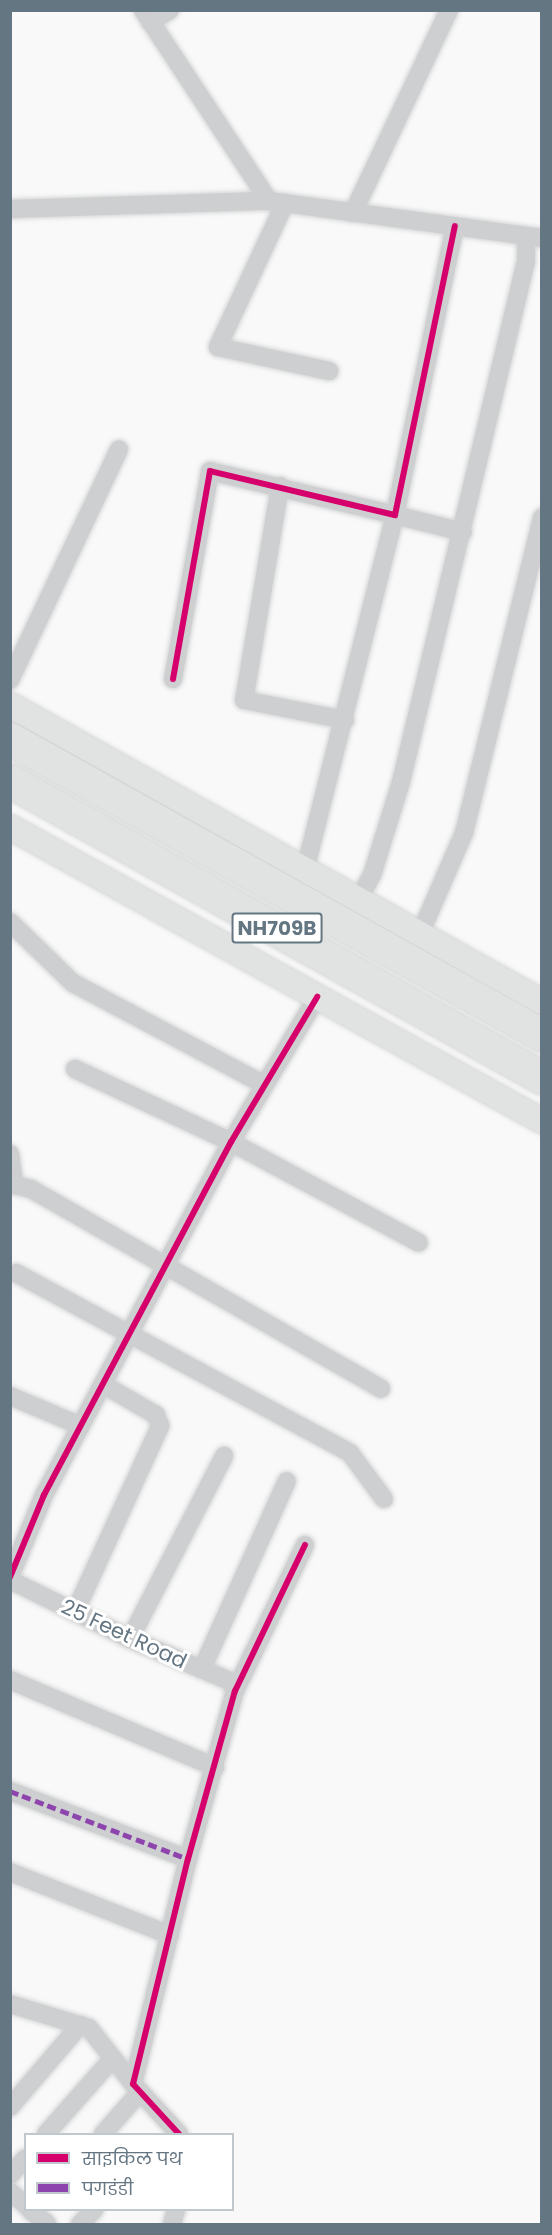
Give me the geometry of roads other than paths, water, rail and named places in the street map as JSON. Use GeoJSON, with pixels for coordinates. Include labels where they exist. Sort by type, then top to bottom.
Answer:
{"type":"FeatureCollection","features":[{"type":"Feature","properties":{"kind":"highway","name":"NH709B"},"geometry":{"type":"LineString","coordinates":[[10,739],[542,1035]]}},
{"type":"Feature","properties":{"kind":"highway","name":"NH709B"},"geometry":{"type":"LineString","coordinates":[[10,781],[542,1078]]}},
{"type":"Feature","properties":{"kind":"street"},"geometry":{"type":"LineString","coordinates":[[170,10],[147,16],[277,202]]}},
{"type":"Feature","properties":{"kind":"street"},"geometry":{"type":"LineString","coordinates":[[353,213],[449,10]]}},
{"type":"Feature","properties":{"kind":"street"},"geometry":{"type":"LineString","coordinates":[[277,202],[218,347],[329,371]]}},
{"type":"Feature","properties":{"kind":"street"},"geometry":{"type":"LineString","coordinates":[[10,209],[277,202],[534,237],[526,261],[463,532],[400,782],[372,875],[359,899]]}},
{"type":"Feature","properties":{"kind":"street"},"geometry":{"type":"LineString","coordinates":[[305,870],[345,720],[395,515],[455,226]]}},
{"type":"Feature","properties":{"kind":"street"},"geometry":{"type":"LineString","coordinates":[[10,680],[118,449]]}},
{"type":"Feature","properties":{"kind":"street"},"geometry":{"type":"LineString","coordinates":[[173,679],[210,471],[280,486],[463,532]]}},
{"type":"Feature","properties":{"kind":"street"},"geometry":{"type":"LineString","coordinates":[[280,486],[244,700],[345,720]]}},
{"type":"Feature","properties":{"kind":"street"},"geometry":{"type":"LineString","coordinates":[[420,934],[464,834],[542,517]]}},
{"type":"Feature","properties":{"kind":"street"},"geometry":{"type":"LineString","coordinates":[[10,705],[542,1002]]}},
{"type":"Feature","properties":{"kind":"street"},"geometry":{"type":"LineString","coordinates":[[10,827],[542,1121]]}},
{"type":"Feature","properties":{"kind":"street"},"geometry":{"type":"LineString","coordinates":[[10,922],[74,983],[265,1085]]}},
{"type":"Feature","properties":{"kind":"street"},"geometry":{"type":"LineString","coordinates":[[10,1578],[44,1495],[231,1142],[317,997]]}},
{"type":"Feature","properties":{"kind":"street"},"geometry":{"type":"LineString","coordinates":[[75,1069],[231,1142],[418,1243]]}},
{"type":"Feature","properties":{"kind":"street"},"geometry":{"type":"LineString","coordinates":[[10,1154],[12,1184],[31,1189],[165,1268],[381,1389]]}},
{"type":"Feature","properties":{"kind":"street"},"geometry":{"type":"LineString","coordinates":[[16,1273],[350,1453],[384,1499]]}},
{"type":"Feature","properties":{"kind":"street"},"geometry":{"type":"LineString","coordinates":[[75,1612],[160,1419],[104,1385]]}},
{"type":"Feature","properties":{"kind":"street"},"geometry":{"type":"LineString","coordinates":[[10,1396],[81,1426]]}},
{"type":"Feature","properties":{"kind":"street"},"geometry":{"type":"LineString","coordinates":[[130,1640],[224,1456]]}},
{"type":"Feature","properties":{"kind":"street"},"geometry":{"type":"LineString","coordinates":[[201,1669],[287,1481]]}},
{"type":"Feature","properties":{"kind":"street"},"geometry":{"type":"LineString","coordinates":[[104,2133],[136,2088],[188,1859],[235,1690],[305,1545]]}},
{"type":"Feature","properties":{"kind":"street","name":"25 Feet Road"},"geometry":{"type":"LineString","coordinates":[[10,1578],[130,1640],[230,1681],[235,1690]]}},
{"type":"Feature","properties":{"kind":"street"},"geometry":{"type":"LineString","coordinates":[[10,1680],[215,1767]]}},
{"type":"Feature","properties":{"kind":"street"},"geometry":{"type":"LineString","coordinates":[[10,1791],[188,1859]]}},
{"type":"Feature","properties":{"kind":"street"},"geometry":{"type":"LineString","coordinates":[[10,1872],[170,1935]]}},
{"type":"Feature","properties":{"kind":"street"},"geometry":{"type":"LineString","coordinates":[[10,2004],[89,2028],[169,2131]]}},
{"type":"Feature","properties":{"kind":"street"},"geometry":{"type":"LineString","coordinates":[[10,2107],[80,2025]]}},
{"type":"Feature","properties":{"kind":"street"},"geometry":{"type":"LineString","coordinates":[[47,2133],[112,2058]]}},
{"type":"Feature","properties":{"kind":"street"},"geometry":{"type":"LineString","coordinates":[[10,2175],[24,2160]]}},
{"type":"Feature","properties":{"kind":"street"},"geometry":{"type":"LineString","coordinates":[[10,2192],[24,2205]]}},
{"type":"Feature","properties":{"kind":"street"},"geometry":{"type":"LineString","coordinates":[[80,2224],[93,2211]]}}]}
